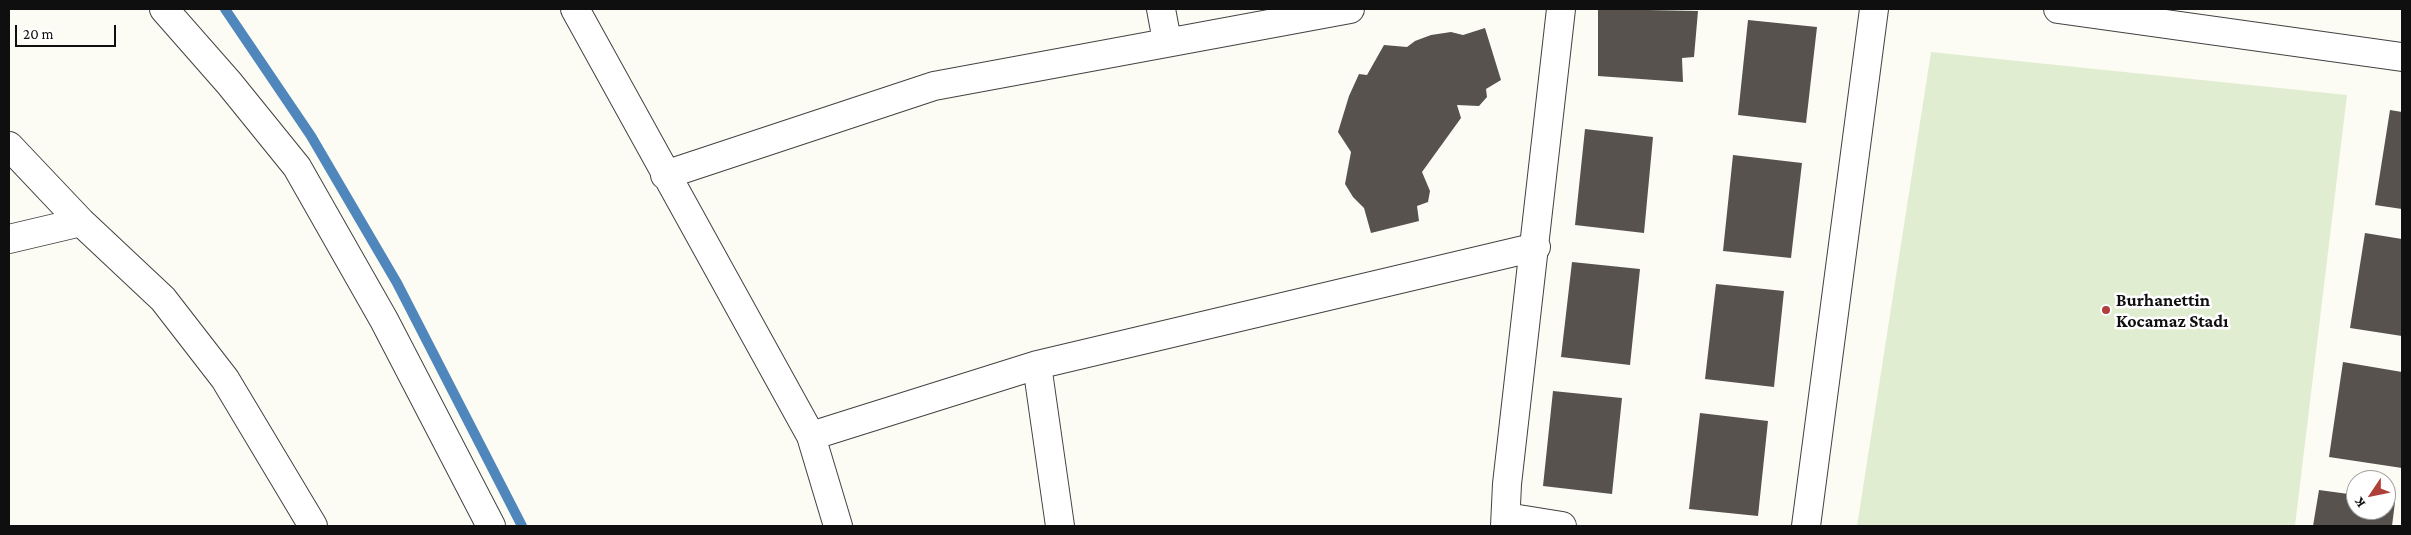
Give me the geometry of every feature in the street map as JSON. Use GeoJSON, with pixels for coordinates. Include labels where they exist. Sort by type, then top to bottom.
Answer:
{"type":"FeatureCollection","features":[{"type":"Feature","properties":{"kind":"street"},"geometry":{"type":"LineString","coordinates":[[164,9],[229,83],[298,167],[384,320],[491,526]]}},
{"type":"Feature","properties":{"kind":"street"},"geometry":{"type":"LineString","coordinates":[[575,9],[811,436],[838,526]]}},
{"type":"Feature","properties":{"kind":"street"},"geometry":{"type":"LineString","coordinates":[[1161,9],[1167,41]]}},
{"type":"Feature","properties":{"kind":"street"},"geometry":{"type":"LineString","coordinates":[[666,175],[934,86],[1167,41],[1176,42],[1350,9]]}},
{"type":"Feature","properties":{"kind":"street"},"geometry":{"type":"LineString","coordinates":[[1561,9],[1536,248],[1507,484],[1506,522],[1562,526]]}},
{"type":"Feature","properties":{"kind":"street"},"geometry":{"type":"LineString","coordinates":[[1806,526],[1874,9]]}},
{"type":"Feature","properties":{"kind":"street"},"geometry":{"type":"LineString","coordinates":[[2058,9],[2402,57]]}},
{"type":"Feature","properties":{"kind":"street"},"geometry":{"type":"LineString","coordinates":[[9,146],[81,222],[163,300],[225,380],[313,526]]}},
{"type":"Feature","properties":{"kind":"street"},"geometry":{"type":"LineString","coordinates":[[9,239],[81,222]]}},
{"type":"Feature","properties":{"kind":"street"},"geometry":{"type":"LineString","coordinates":[[811,436],[1037,365],[1536,248]]}},
{"type":"Feature","properties":{"kind":"street"},"geometry":{"type":"LineString","coordinates":[[1037,365],[1060,526]]}},
{"type":"Feature","properties":{"kind":"green space","name":"Burhanettin Kocamaz Stadı"},"geometry":{"type":"Polygon","coordinates":[[[1931,52],[2347,95],[2295,526],[1857,526],[1931,52]]]}},
{"type":"Feature","properties":{"kind":"building"},"geometry":{"type":"Polygon","coordinates":[[[1598,9],[1698,11],[1694,57],[1682,58],[1683,82],[1598,76],[1598,9]]]}},
{"type":"Feature","properties":{"kind":"building"},"geometry":{"type":"Polygon","coordinates":[[[1748,20],[1817,27],[1806,123],[1738,115],[1748,20]]]}},
{"type":"Feature","properties":{"kind":"building"},"geometry":{"type":"Polygon","coordinates":[[[1485,28],[1501,80],[1486,89],[1487,97],[1479,106],[1457,105],[1461,118],[1422,172],[1430,191],[1428,202],[1417,206],[1419,221],[1371,233],[1364,208],[1353,197],[1345,184],[1351,152],[1338,132],[1349,96],[1359,74],[1367,75],[1384,45],[1407,47],[1415,41],[1431,35],[1451,32],[1463,35],[1485,28]]]}},
{"type":"Feature","properties":{"kind":"building"},"geometry":{"type":"Polygon","coordinates":[[[2390,110],[2402,112],[2402,209],[2375,205],[2390,110]]]}},
{"type":"Feature","properties":{"kind":"building"},"geometry":{"type":"Polygon","coordinates":[[[1585,129],[1653,137],[1644,233],[1575,225],[1585,129]]]}},
{"type":"Feature","properties":{"kind":"building"},"geometry":{"type":"Polygon","coordinates":[[[1733,155],[1802,163],[1791,258],[1723,251],[1733,155]]]}},
{"type":"Feature","properties":{"kind":"building"},"geometry":{"type":"Polygon","coordinates":[[[2365,233],[2402,239],[2402,336],[2350,328],[2365,233]]]}},
{"type":"Feature","properties":{"kind":"building"},"geometry":{"type":"Polygon","coordinates":[[[1572,262],[1640,269],[1630,365],[1561,357],[1572,262]]]}},
{"type":"Feature","properties":{"kind":"building"},"geometry":{"type":"Polygon","coordinates":[[[1716,284],[1784,291],[1774,387],[1705,379],[1716,284]]]}},
{"type":"Feature","properties":{"kind":"building"},"geometry":{"type":"Polygon","coordinates":[[[2343,362],[2402,372],[2402,468],[2329,457],[2343,362]]]}},
{"type":"Feature","properties":{"kind":"building"},"geometry":{"type":"Polygon","coordinates":[[[1553,391],[1622,398],[1612,494],[1543,486],[1553,391]]]}},
{"type":"Feature","properties":{"kind":"building"},"geometry":{"type":"Polygon","coordinates":[[[1700,413],[1768,421],[1758,516],[1689,509],[1700,413]]]}},
{"type":"Feature","properties":{"kind":"building"},"geometry":{"type":"Polygon","coordinates":[[[2319,490],[2346,494],[2346,520],[2393,520],[2392,526],[2313,526],[2319,490]]]}},
{"type":"Feature","properties":{"kind":"waterway"},"geometry":{"type":"LineString","coordinates":[[225,9],[311,136],[397,283],[522,526]]}},
{"type":"Feature","properties":{"kind":"place","name":"Burhanettin Kocamaz Stadı"},"geometry":{"type":"Point","coordinates":[2106,310]}}]}
